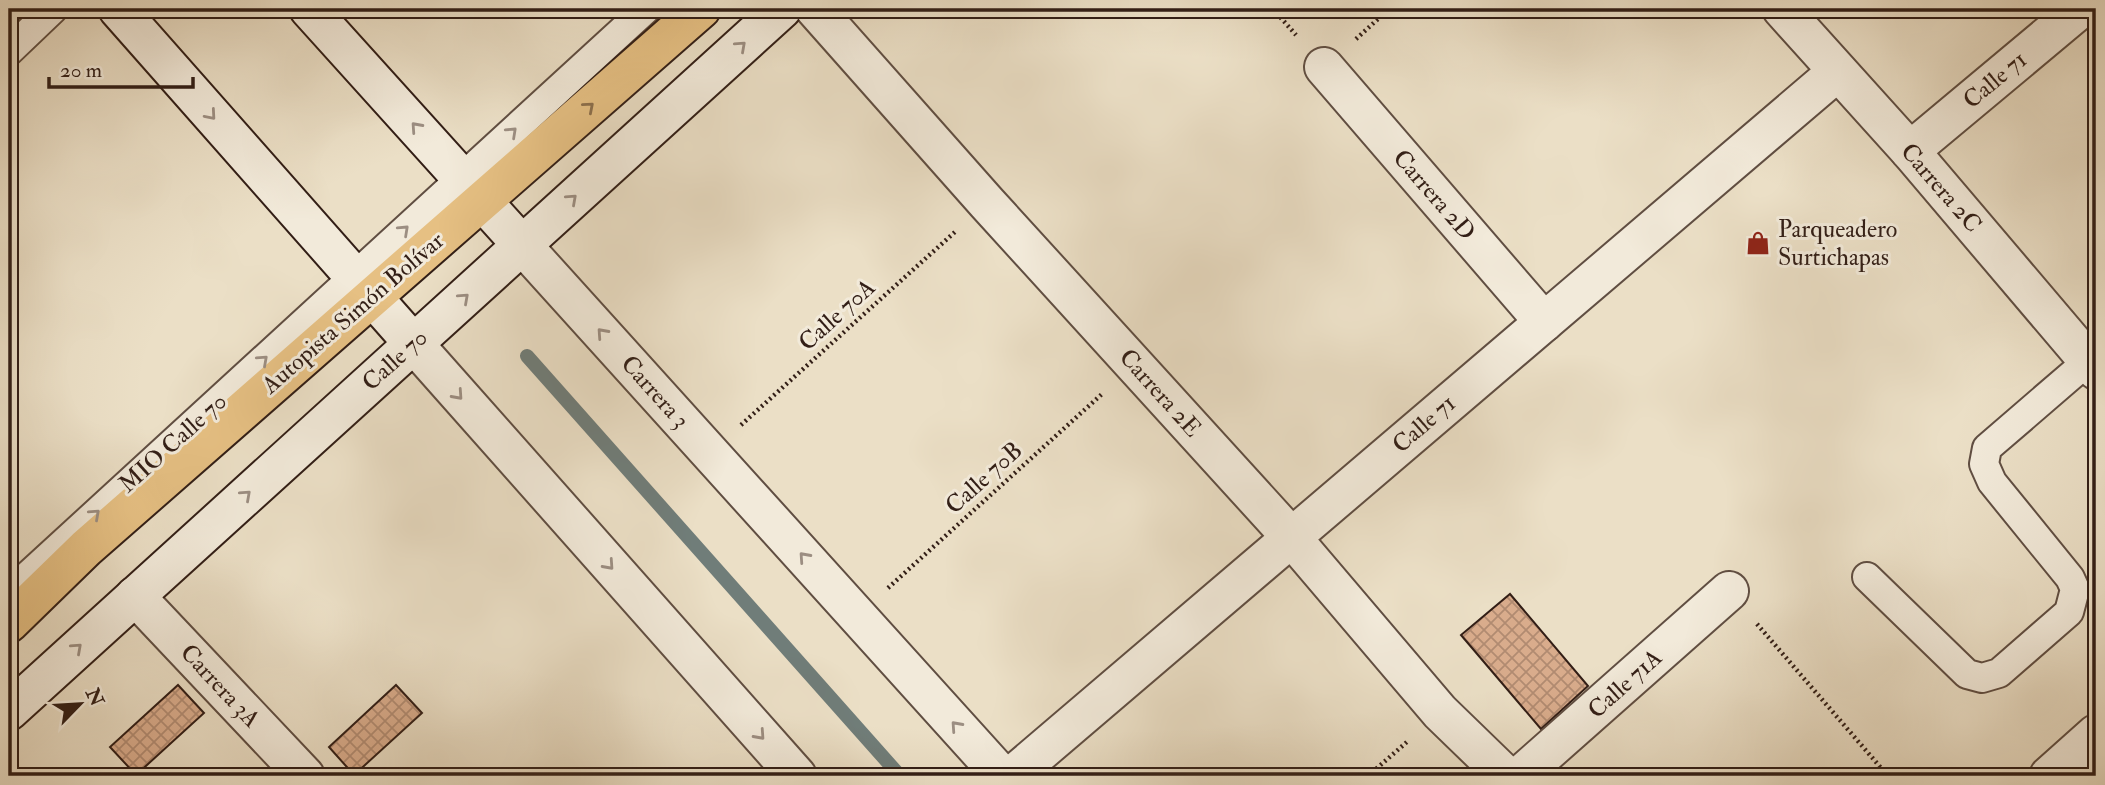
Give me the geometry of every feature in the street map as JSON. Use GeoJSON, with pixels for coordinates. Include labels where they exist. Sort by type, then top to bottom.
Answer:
{"type":"FeatureCollection","features":[{"type":"Feature","properties":{"kind":"highway","name":"Autopista Simón Bolívar"},"geometry":{"type":"LineString","coordinates":[[9,623],[363,286],[472,189],[701,9]]}},
{"type":"Feature","properties":{"kind":"street"},"geometry":{"type":"LineString","coordinates":[[118,9],[797,776]]}},
{"type":"Feature","properties":{"kind":"street","name":"Carrera 3"},"geometry":{"type":"LineString","coordinates":[[309,9],[1002,776]]}},
{"type":"Feature","properties":{"kind":"street","name":"Calle 70"},"geometry":{"type":"LineString","coordinates":[[9,711],[782,9]]}},
{"type":"Feature","properties":{"kind":"street","name":"Carrera 2E"},"geometry":{"type":"LineString","coordinates":[[816,9],[987,203],[1292,538],[1440,712],[1506,776]]}},
{"type":"Feature","properties":{"kind":"street","name":"Carrera 2C"},"geometry":{"type":"LineString","coordinates":[[1782,9],[1910,151],[2092,365]]}},
{"type":"Feature","properties":{"kind":"street","name":"Calle 71"},"geometry":{"type":"LineString","coordinates":[[1910,151],[2080,9]]}},
{"type":"Feature","properties":{"kind":"street","name":"Carrera 2D"},"geometry":{"type":"LineString","coordinates":[[1324,68],[1544,322]]}},
{"type":"Feature","properties":{"kind":"street","name":"Calle 71"},"geometry":{"type":"LineString","coordinates":[[1012,776],[1837,72]]}},
{"type":"Feature","properties":{"kind":"street","name":"Calle 71A"},"geometry":{"type":"LineString","coordinates":[[1520,776],[1729,591]]}},
{"type":"Feature","properties":{"kind":"street","name":"Carrera 3A"},"geometry":{"type":"LineString","coordinates":[[135,596],[305,776]]}},
{"type":"Feature","properties":{"kind":"street"},"geometry":{"type":"LineString","coordinates":[[2049,776],[2096,734]]}},
{"type":"Feature","properties":{"kind":"lane"},"geometry":{"type":"LineString","coordinates":[[9,51],[53,9]]}},
{"type":"Feature","properties":{"kind":"lane"},"geometry":{"type":"LineString","coordinates":[[472,189],[646,9]]}},
{"type":"Feature","properties":{"kind":"lane","name":"MIO Calle 70"},"geometry":{"type":"LineString","coordinates":[[9,593],[363,286]]}},
{"type":"Feature","properties":{"kind":"lane"},"geometry":{"type":"LineString","coordinates":[[1867,577],[1967,674],[1982,678],[1999,673],[2069,612],[2075,589],[2070,578],[1992,482],[1984,464],[1987,448],[2092,365]]}},
{"type":"Feature","properties":{"kind":"path","name":"Calle 70A"},"geometry":{"type":"LineString","coordinates":[[710,453],[987,203]]}},
{"type":"Feature","properties":{"kind":"path","name":"Calle 70B"},"geometry":{"type":"LineString","coordinates":[[857,616],[1134,365]]}},
{"type":"Feature","properties":{"kind":"path"},"geometry":{"type":"LineString","coordinates":[[1729,591],[1888,776]]}},
{"type":"Feature","properties":{"kind":"path"},"geometry":{"type":"LineString","coordinates":[[1368,776],[1440,712]]}},
{"type":"Feature","properties":{"kind":"building"},"geometry":{"type":"Polygon","coordinates":[[[1510,594],[1588,686],[1541,729],[1461,635],[1510,594]]]}},
{"type":"Feature","properties":{"kind":"building"},"geometry":{"type":"Polygon","coordinates":[[[178,685],[204,713],[136,775],[110,747],[178,685]]]}},
{"type":"Feature","properties":{"kind":"building"},"geometry":{"type":"Polygon","coordinates":[[[396,685],[422,713],[354,775],[329,747],[396,685]]]}},
{"type":"Feature","properties":{"kind":"waterway"},"geometry":{"type":"LineString","coordinates":[[527,356],[900,776]]}},
{"type":"Feature","properties":{"kind":"place","name":"Parqueadero Surtichapas"},"geometry":{"type":"Point","coordinates":[1758,243]}}]}
